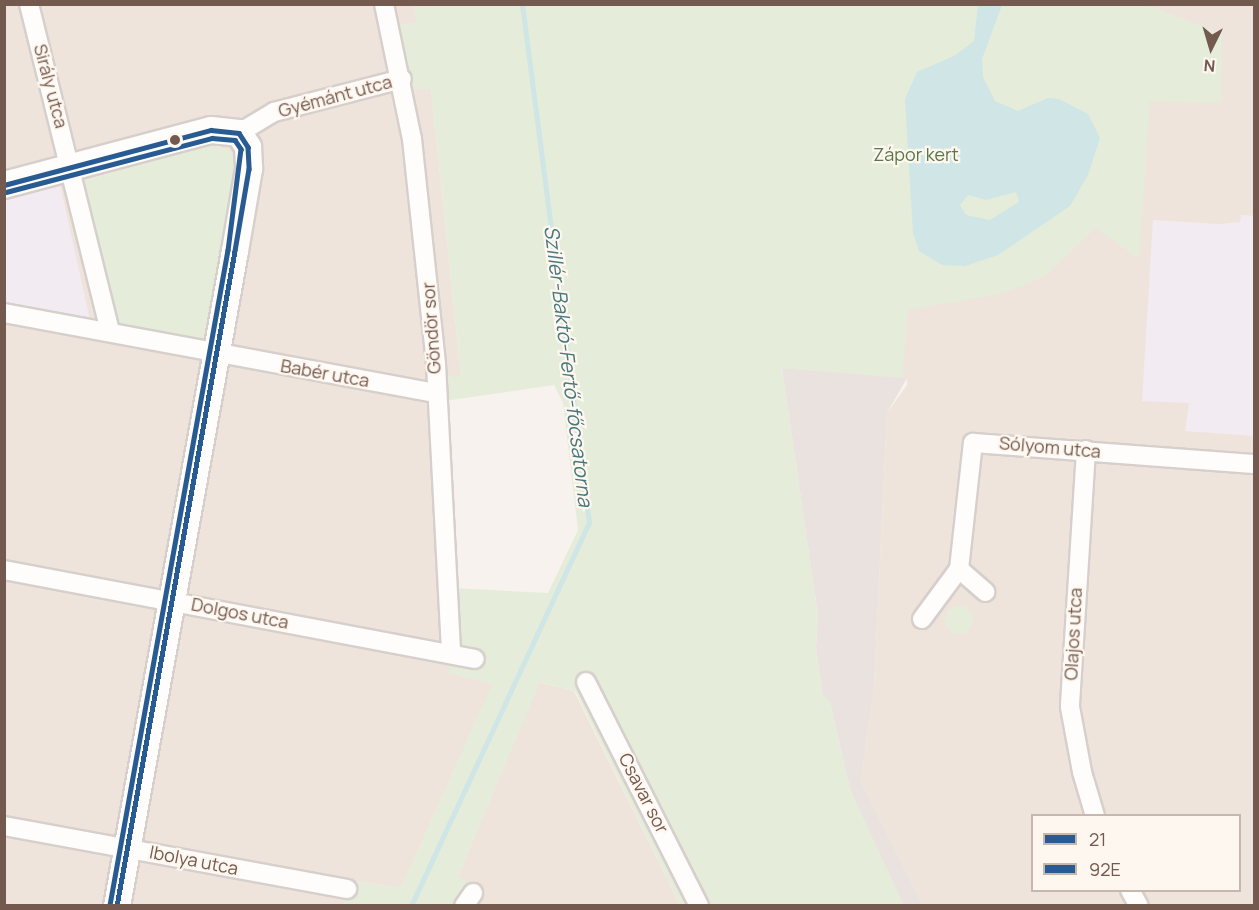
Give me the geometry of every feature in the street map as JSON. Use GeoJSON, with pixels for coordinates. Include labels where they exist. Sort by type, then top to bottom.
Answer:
{"type":"FeatureCollection","features":[{"type":"Feature","properties":{"kind":"street","name":"Sirály utca"},"geometry":{"type":"LineString","coordinates":[[29,4],[73,167],[110,331]]}},
{"type":"Feature","properties":{"kind":"street","name":"Göndör sor"},"geometry":{"type":"LineString","coordinates":[[384,4],[402,79],[435,352],[434,393],[451,654]]}},
{"type":"Feature","properties":{"kind":"street","name":"Gyémánt utca"},"geometry":{"type":"LineString","coordinates":[[238,133],[274,112],[402,79]]}},
{"type":"Feature","properties":{"kind":"street"},"geometry":{"type":"LineString","coordinates":[[4,185],[211,130],[238,133],[248,147],[249,169],[117,906]]}},
{"type":"Feature","properties":{"kind":"street"},"geometry":{"type":"LineString","coordinates":[[4,314],[110,331]]}},
{"type":"Feature","properties":{"kind":"street","name":"Babér utca"},"geometry":{"type":"LineString","coordinates":[[110,331],[434,393]]}},
{"type":"Feature","properties":{"kind":"street","name":"Sólyom utca"},"geometry":{"type":"LineString","coordinates":[[959,569],[973,443],[1254,464]]}},
{"type":"Feature","properties":{"kind":"street","name":"Olajos utca"},"geometry":{"type":"LineString","coordinates":[[1086,450],[1070,707],[1082,772],[1094,814]]}},
{"type":"Feature","properties":{"kind":"street"},"geometry":{"type":"LineString","coordinates":[[922,619],[959,569],[985,592]]}},
{"type":"Feature","properties":{"kind":"street","name":"Dolgos utca"},"geometry":{"type":"LineString","coordinates":[[4,570],[475,659]]}},
{"type":"Feature","properties":{"kind":"street","name":"Csavar sor"},"geometry":{"type":"LineString","coordinates":[[585,682],[699,906]]}},
{"type":"Feature","properties":{"kind":"street","name":"Ibolya utca"},"geometry":{"type":"LineString","coordinates":[[4,826],[347,889]]}},
{"type":"Feature","properties":{"kind":"street"},"geometry":{"type":"LineString","coordinates":[[1131,892],[1139,906]]}},
{"type":"Feature","properties":{"kind":"shaded area"},"geometry":{"type":"Polygon","coordinates":[[[5,5],[414,5],[418,22],[398,26],[431,89],[461,374],[444,401],[452,588],[493,684],[401,888],[353,881],[343,906],[5,905],[4,305],[59,185],[5,201],[5,5]],[[213,145],[85,180],[229,150],[213,145]]]}},
{"type":"Feature","properties":{"kind":"shaded area"},"geometry":{"type":"Polygon","coordinates":[[[758,5],[1254,5],[1254,905],[923,905],[861,781],[874,687],[887,413],[907,385],[907,378],[782,368],[758,5]]]}},
{"type":"Feature","properties":{"kind":"shaded area"},"geometry":{"type":"Polygon","coordinates":[[[978,5],[1002,5],[982,59],[983,77],[995,101],[1018,111],[1048,98],[1059,99],[1088,114],[1100,138],[1088,175],[1070,206],[998,255],[965,266],[942,265],[919,251],[913,233],[905,99],[917,72],[954,56],[974,41],[978,5]],[[1016,192],[986,200],[968,195],[960,205],[966,215],[990,220],[1019,202],[1016,192]]]}},
{"type":"Feature","properties":{"kind":"shaded area"},"geometry":{"type":"Polygon","coordinates":[[[60,185],[90,320],[5,305],[4,201],[60,185]]]}},
{"type":"Feature","properties":{"kind":"shaded area"},"geometry":{"type":"Polygon","coordinates":[[[1241,215],[1254,216],[1254,436],[1185,431],[1189,403],[1142,401],[1153,220],[1219,224],[1240,222],[1241,215]]]}},
{"type":"Feature","properties":{"kind":"shaded area"},"geometry":{"type":"Polygon","coordinates":[[[782,368],[907,378],[887,413],[874,687],[861,781],[923,905],[904,905],[893,887],[850,789],[830,702],[823,696],[816,648],[818,615],[782,368]]]}},
{"type":"Feature","properties":{"kind":"shaded area"},"geometry":{"type":"Polygon","coordinates":[[[539,682],[574,691],[680,905],[471,905],[458,876],[539,682]]]}},
{"type":"Feature","properties":{"kind":"green space","name":"Zápor kert"},"geometry":{"type":"Polygon","coordinates":[[[1145,4],[1222,34],[1221,103],[1150,101],[1139,259],[1096,228],[1046,275],[1029,283],[996,295],[908,310],[902,378],[782,368],[818,615],[816,648],[823,696],[830,702],[850,789],[904,905],[680,905],[575,691],[540,682],[458,876],[481,892],[471,905],[343,906],[353,881],[401,888],[492,684],[447,673],[455,658],[452,588],[548,593],[578,530],[563,403],[554,385],[444,401],[447,376],[461,374],[431,89],[414,89],[398,26],[417,22],[414,5],[1145,4]]]}},
{"type":"Feature","properties":{"kind":"green space"},"geometry":{"type":"Polygon","coordinates":[[[213,145],[229,150],[237,163],[211,345],[115,323],[85,180],[213,145]]]}},
{"type":"Feature","properties":{"kind":"green space"},"geometry":{"type":"Polygon","coordinates":[[[959,606],[969,610],[973,620],[969,630],[959,634],[949,630],[945,620],[949,610],[959,606]]]}},
{"type":"Feature","properties":{"kind":"waterway","name":"Szillér-Baktó-Fertő-főcsatorna"},"geometry":{"type":"LineString","coordinates":[[411,906],[589,523],[522,4]]}},
{"type":"Feature","properties":{"kind":"transit line","name":"21"},"geometry":{"type":"LineString","coordinates":[[4,185],[211,130],[239,133],[248,147],[249,169],[235,251],[117,906]]}},
{"type":"Feature","properties":{"kind":"transit line","name":"92E"},"geometry":{"type":"LineString","coordinates":[[6,192],[212,138],[235,140],[241,149],[228,250],[110,905]]}}]}
